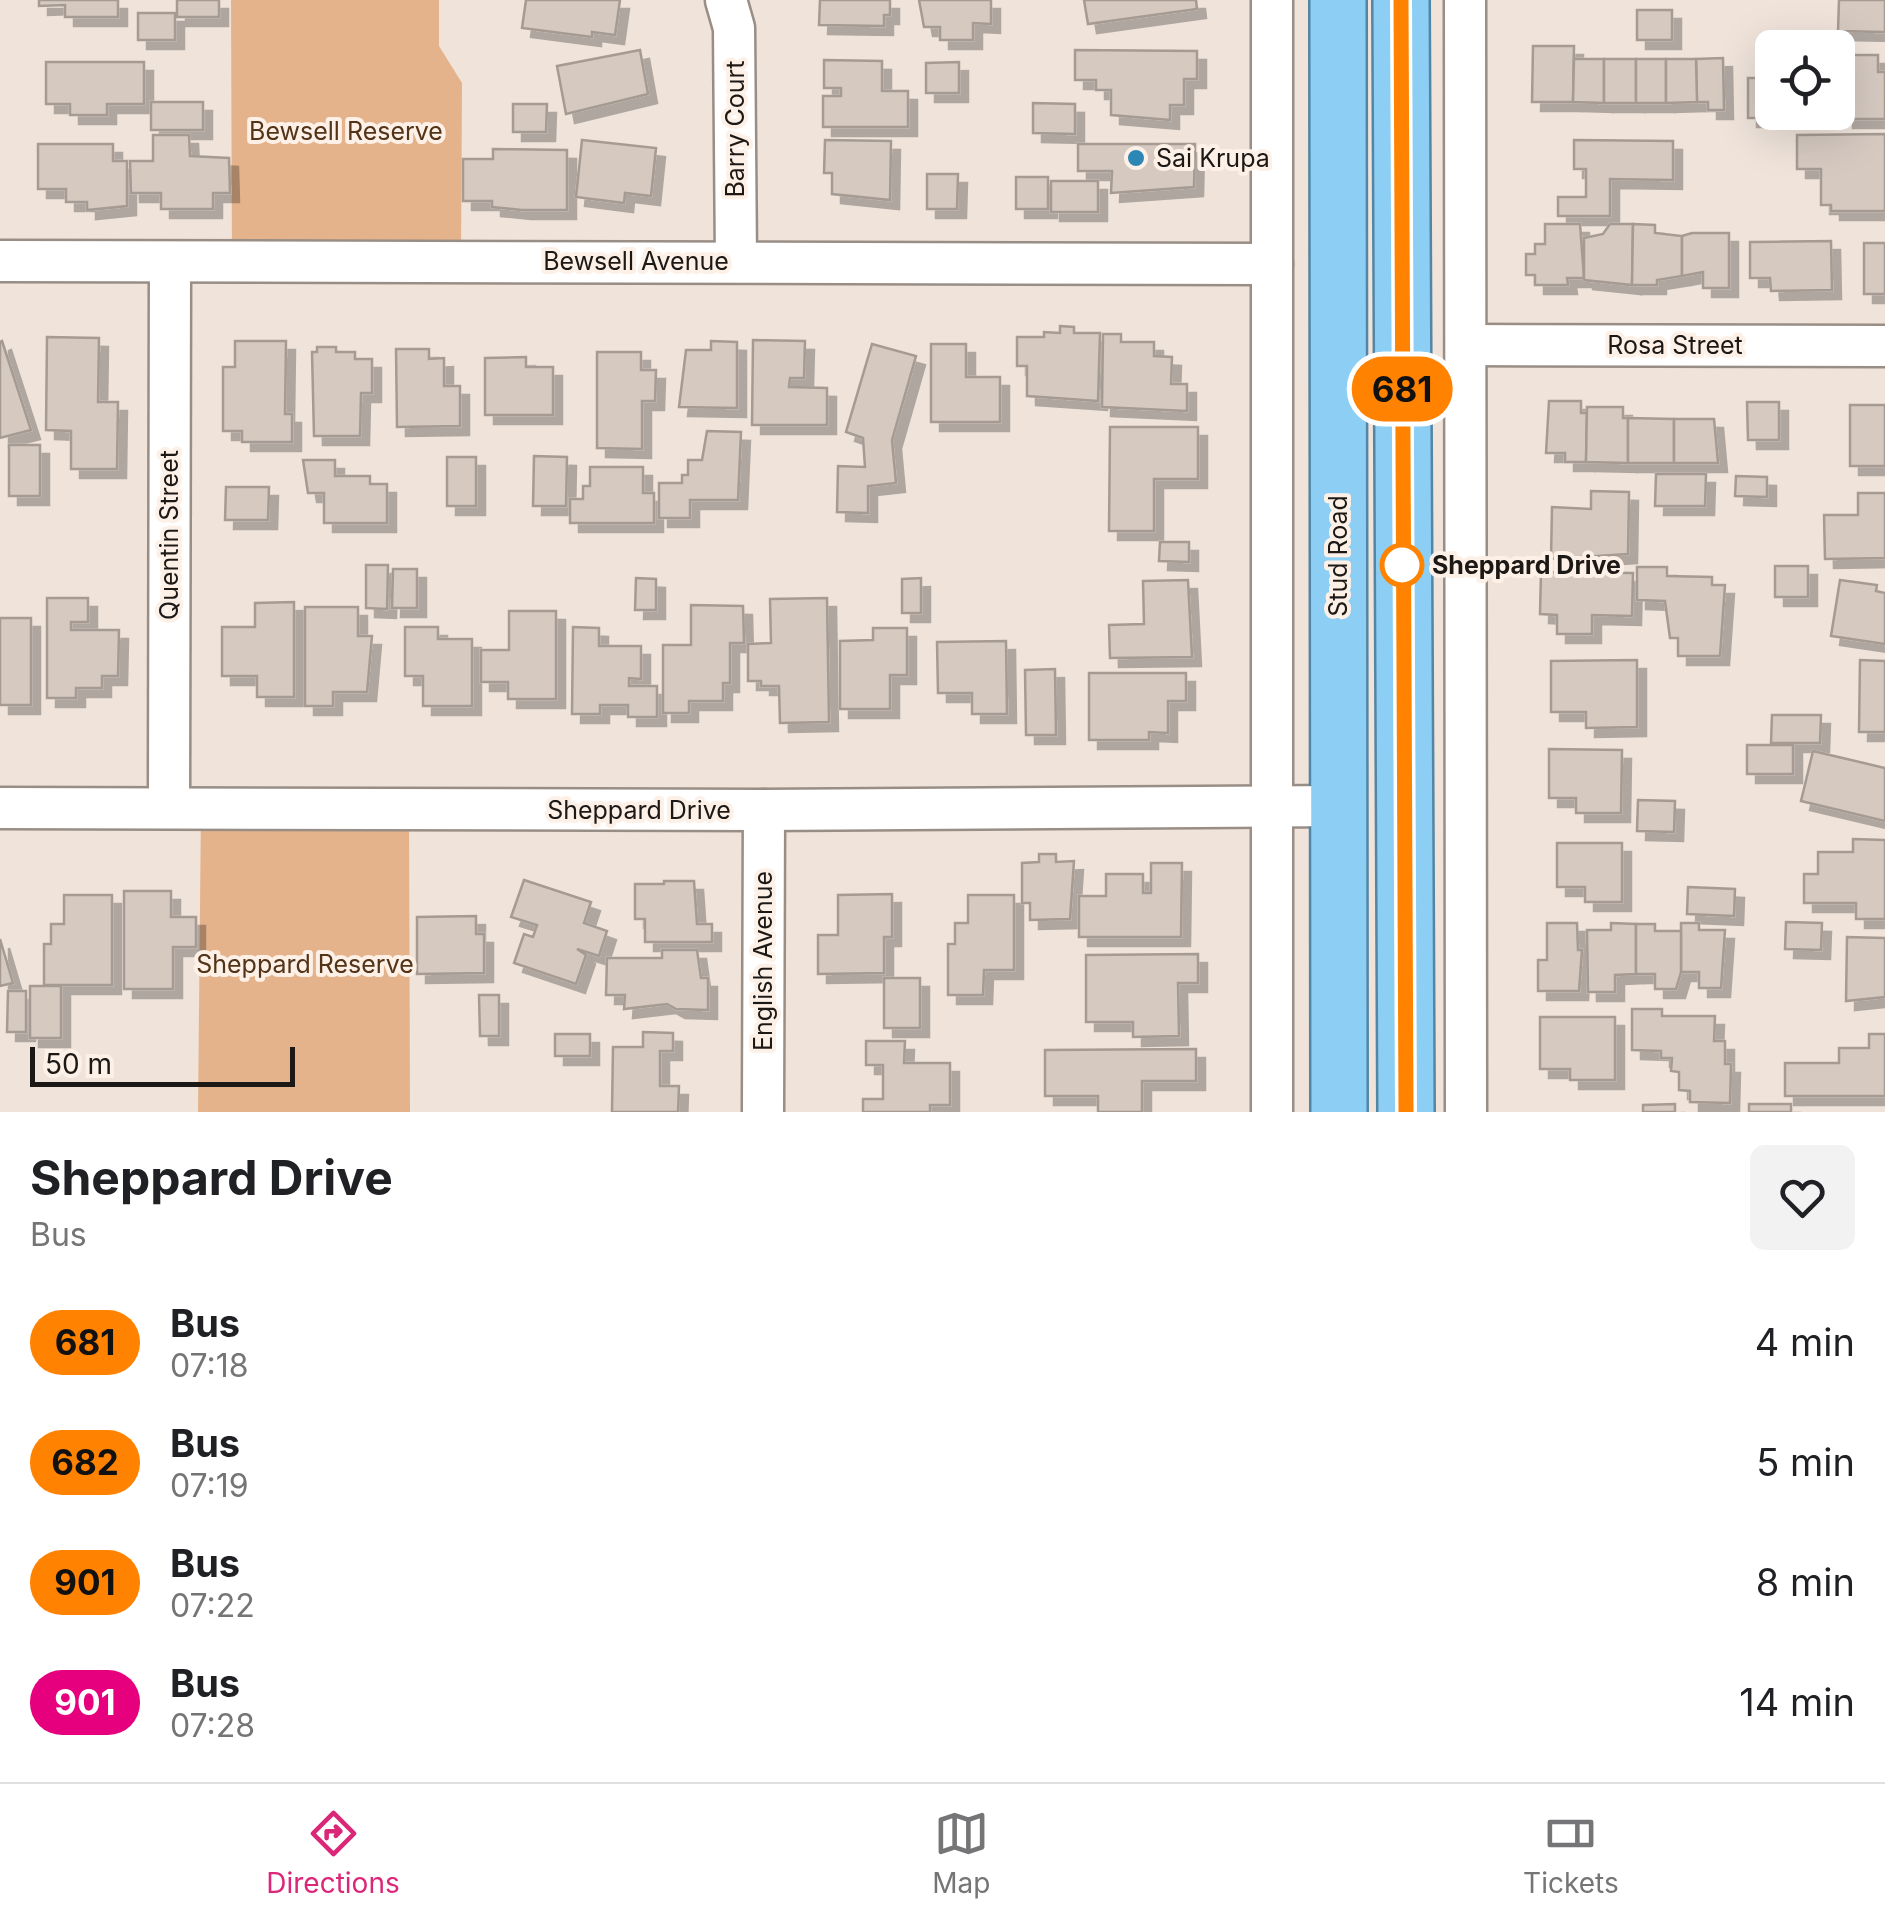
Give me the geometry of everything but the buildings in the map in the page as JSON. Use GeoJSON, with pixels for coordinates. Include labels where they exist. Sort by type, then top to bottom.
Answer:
{"type":"FeatureCollection","features":[{"type":"Feature","properties":{"kind":"highway","name":"Stud Road"},"geometry":{"type":"LineString","coordinates":[[1338,0],[1338,1112]]}},
{"type":"Feature","properties":{"kind":"highway"},"geometry":{"type":"LineString","coordinates":[[1401,0],[1406,1112]]}},
{"type":"Feature","properties":{"kind":"highway"},"geometry":{"type":"LineString","coordinates":[[1338,806],[1404,806]]}},
{"type":"Feature","properties":{"kind":"street","name":"Barry Court"},"geometry":{"type":"LineString","coordinates":[[726,0],[734,28],[736,260]]}},
{"type":"Feature","properties":{"kind":"street"},"geometry":{"type":"LineString","coordinates":[[1272,0],[1272,1112]]}},
{"type":"Feature","properties":{"kind":"street"},"geometry":{"type":"LineString","coordinates":[[1466,0],[1466,1112]]}},
{"type":"Feature","properties":{"kind":"street","name":"Bewsell Avenue"},"geometry":{"type":"LineString","coordinates":[[0,261],[1272,264]]}},
{"type":"Feature","properties":{"kind":"street","name":"Quentin Street"},"geometry":{"type":"LineString","coordinates":[[169,808],[170,263]]}},
{"type":"Feature","properties":{"kind":"street","name":"Rosa Street"},"geometry":{"type":"LineString","coordinates":[[1466,345],[1885,346]]}},
{"type":"Feature","properties":{"kind":"street","name":"Sheppard Drive"},"geometry":{"type":"LineString","coordinates":[[0,808],[764,810],[1338,806]]}},
{"type":"Feature","properties":{"kind":"street","name":"English Avenue"},"geometry":{"type":"LineString","coordinates":[[763,1112],[764,810]]}},
{"type":"Feature","properties":{"kind":"green space","name":"Bewsell Reserve"},"geometry":{"type":"Polygon","coordinates":[[[231,0],[439,0],[439,46],[462,83],[461,261],[232,263],[231,0]]]}},
{"type":"Feature","properties":{"kind":"green space","name":"Sheppard Reserve"},"geometry":{"type":"Polygon","coordinates":[[[201,807],[409,808],[410,1112],[198,1112],[201,807]]]}},
{"type":"Feature","properties":{"kind":"bus line","name":"681"},"geometry":{"type":"LineString","coordinates":[[1401,0],[1406,1112]]}},
{"type":"Feature","properties":{"kind":"place","name":"Sai Krupa"},"geometry":{"type":"Point","coordinates":[1136,158]}},
{"type":"Feature","properties":{"kind":"place","name":"Sheppard Drive"},"geometry":{"type":"Point","coordinates":[1402,565]}}]}
